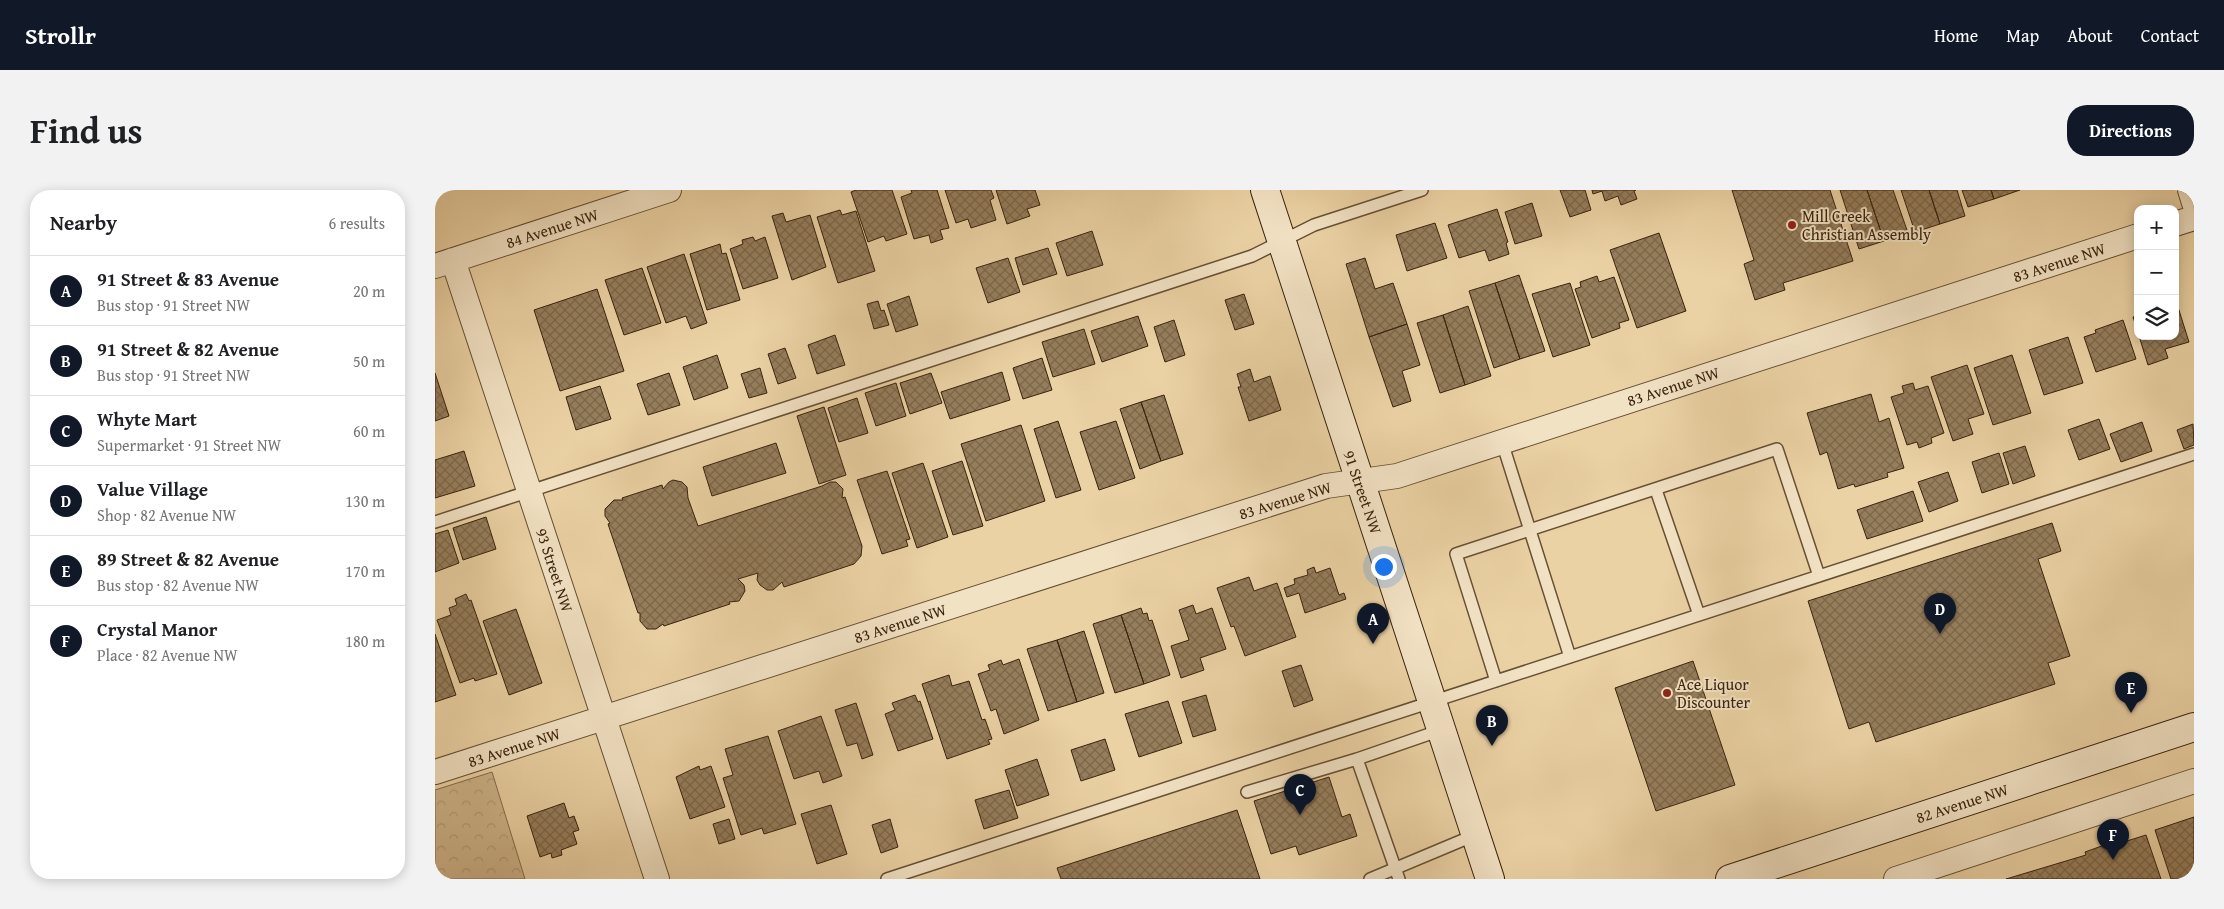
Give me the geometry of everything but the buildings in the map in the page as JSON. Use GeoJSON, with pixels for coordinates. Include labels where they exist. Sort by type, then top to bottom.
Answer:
{"type":"FeatureCollection","features":[{"type":"Feature","properties":{"kind":"street","name":"84 Avenue NW"},"geometry":{"type":"LineString","coordinates":[[444,263],[669,190]]}},
{"type":"Feature","properties":{"kind":"street","name":"91 Street NW"},"geometry":{"type":"LineString","coordinates":[[1265,190],[1359,481],[1443,730],[1490,879]]}},
{"type":"Feature","properties":{"kind":"street"},"geometry":{"type":"LineString","coordinates":[[2190,190],[2194,203]]}},
{"type":"Feature","properties":{"kind":"street"},"geometry":{"type":"LineString","coordinates":[[2179,223],[2194,218]]}},
{"type":"Feature","properties":{"kind":"street","name":"83 Avenue NW"},"geometry":{"type":"LineString","coordinates":[[435,772],[1326,486],[1397,476],[2134,237]]}},
{"type":"Feature","properties":{"kind":"street","name":"93 Street NW"},"geometry":{"type":"LineString","coordinates":[[444,263],[530,492],[657,879]]}},
{"type":"Feature","properties":{"kind":"street","name":"82 Avenue NW"},"geometry":{"type":"LineString","coordinates":[[1730,879],[2194,727]]}},
{"type":"Feature","properties":{"kind":"street"},"geometry":{"type":"LineString","coordinates":[[1897,879],[2194,781]]}},
{"type":"Feature","properties":{"kind":"lane"},"geometry":{"type":"LineString","coordinates":[[435,522],[1252,256],[1315,225],[1422,190]]}},
{"type":"Feature","properties":{"kind":"lane"},"geometry":{"type":"LineString","coordinates":[[1502,442],[1570,657]]}},
{"type":"Feature","properties":{"kind":"lane"},"geometry":{"type":"LineString","coordinates":[[1497,681],[1456,554],[1777,449],[1819,576]]}},
{"type":"Feature","properties":{"kind":"lane"},"geometry":{"type":"LineString","coordinates":[[887,879],[2194,454]]}},
{"type":"Feature","properties":{"kind":"lane"},"geometry":{"type":"LineString","coordinates":[[1656,490],[1699,615]]}},
{"type":"Feature","properties":{"kind":"lane"},"geometry":{"type":"LineString","coordinates":[[1247,792],[1357,759],[1443,730]]}},
{"type":"Feature","properties":{"kind":"lane"},"geometry":{"type":"LineString","coordinates":[[1357,759],[1397,874]]}},
{"type":"Feature","properties":{"kind":"lane"},"geometry":{"type":"LineString","coordinates":[[1371,879],[1397,874],[1475,835]]}},
{"type":"Feature","properties":{"kind":"green space"},"geometry":{"type":"Polygon","coordinates":[[[492,772],[525,879],[435,879],[435,790],[492,772]]]}},
{"type":"Feature","properties":{"kind":"place","name":"Mill Creek Christian Assembly"},"geometry":{"type":"Point","coordinates":[1792,225]}},
{"type":"Feature","properties":{"kind":"place","name":"Value Village"},"geometry":{"type":"Point","coordinates":[1940,634]}},
{"type":"Feature","properties":{"kind":"place","name":"91 Street & 83 Avenue"},"geometry":{"type":"Point","coordinates":[1373,644]}},
{"type":"Feature","properties":{"kind":"place","name":"Ace Liquor Discounter"},"geometry":{"type":"Point","coordinates":[1667,693]}},
{"type":"Feature","properties":{"kind":"place","name":"89 Street & 82 Avenue"},"geometry":{"type":"Point","coordinates":[2131,713]}},
{"type":"Feature","properties":{"kind":"place","name":"91 Street & 82 Avenue"},"geometry":{"type":"Point","coordinates":[1492,746]}},
{"type":"Feature","properties":{"kind":"place","name":"Whyte Mart"},"geometry":{"type":"Point","coordinates":[1300,815]}},
{"type":"Feature","properties":{"kind":"place","name":"Crystal Manor"},"geometry":{"type":"Point","coordinates":[2113,860]}}]}
